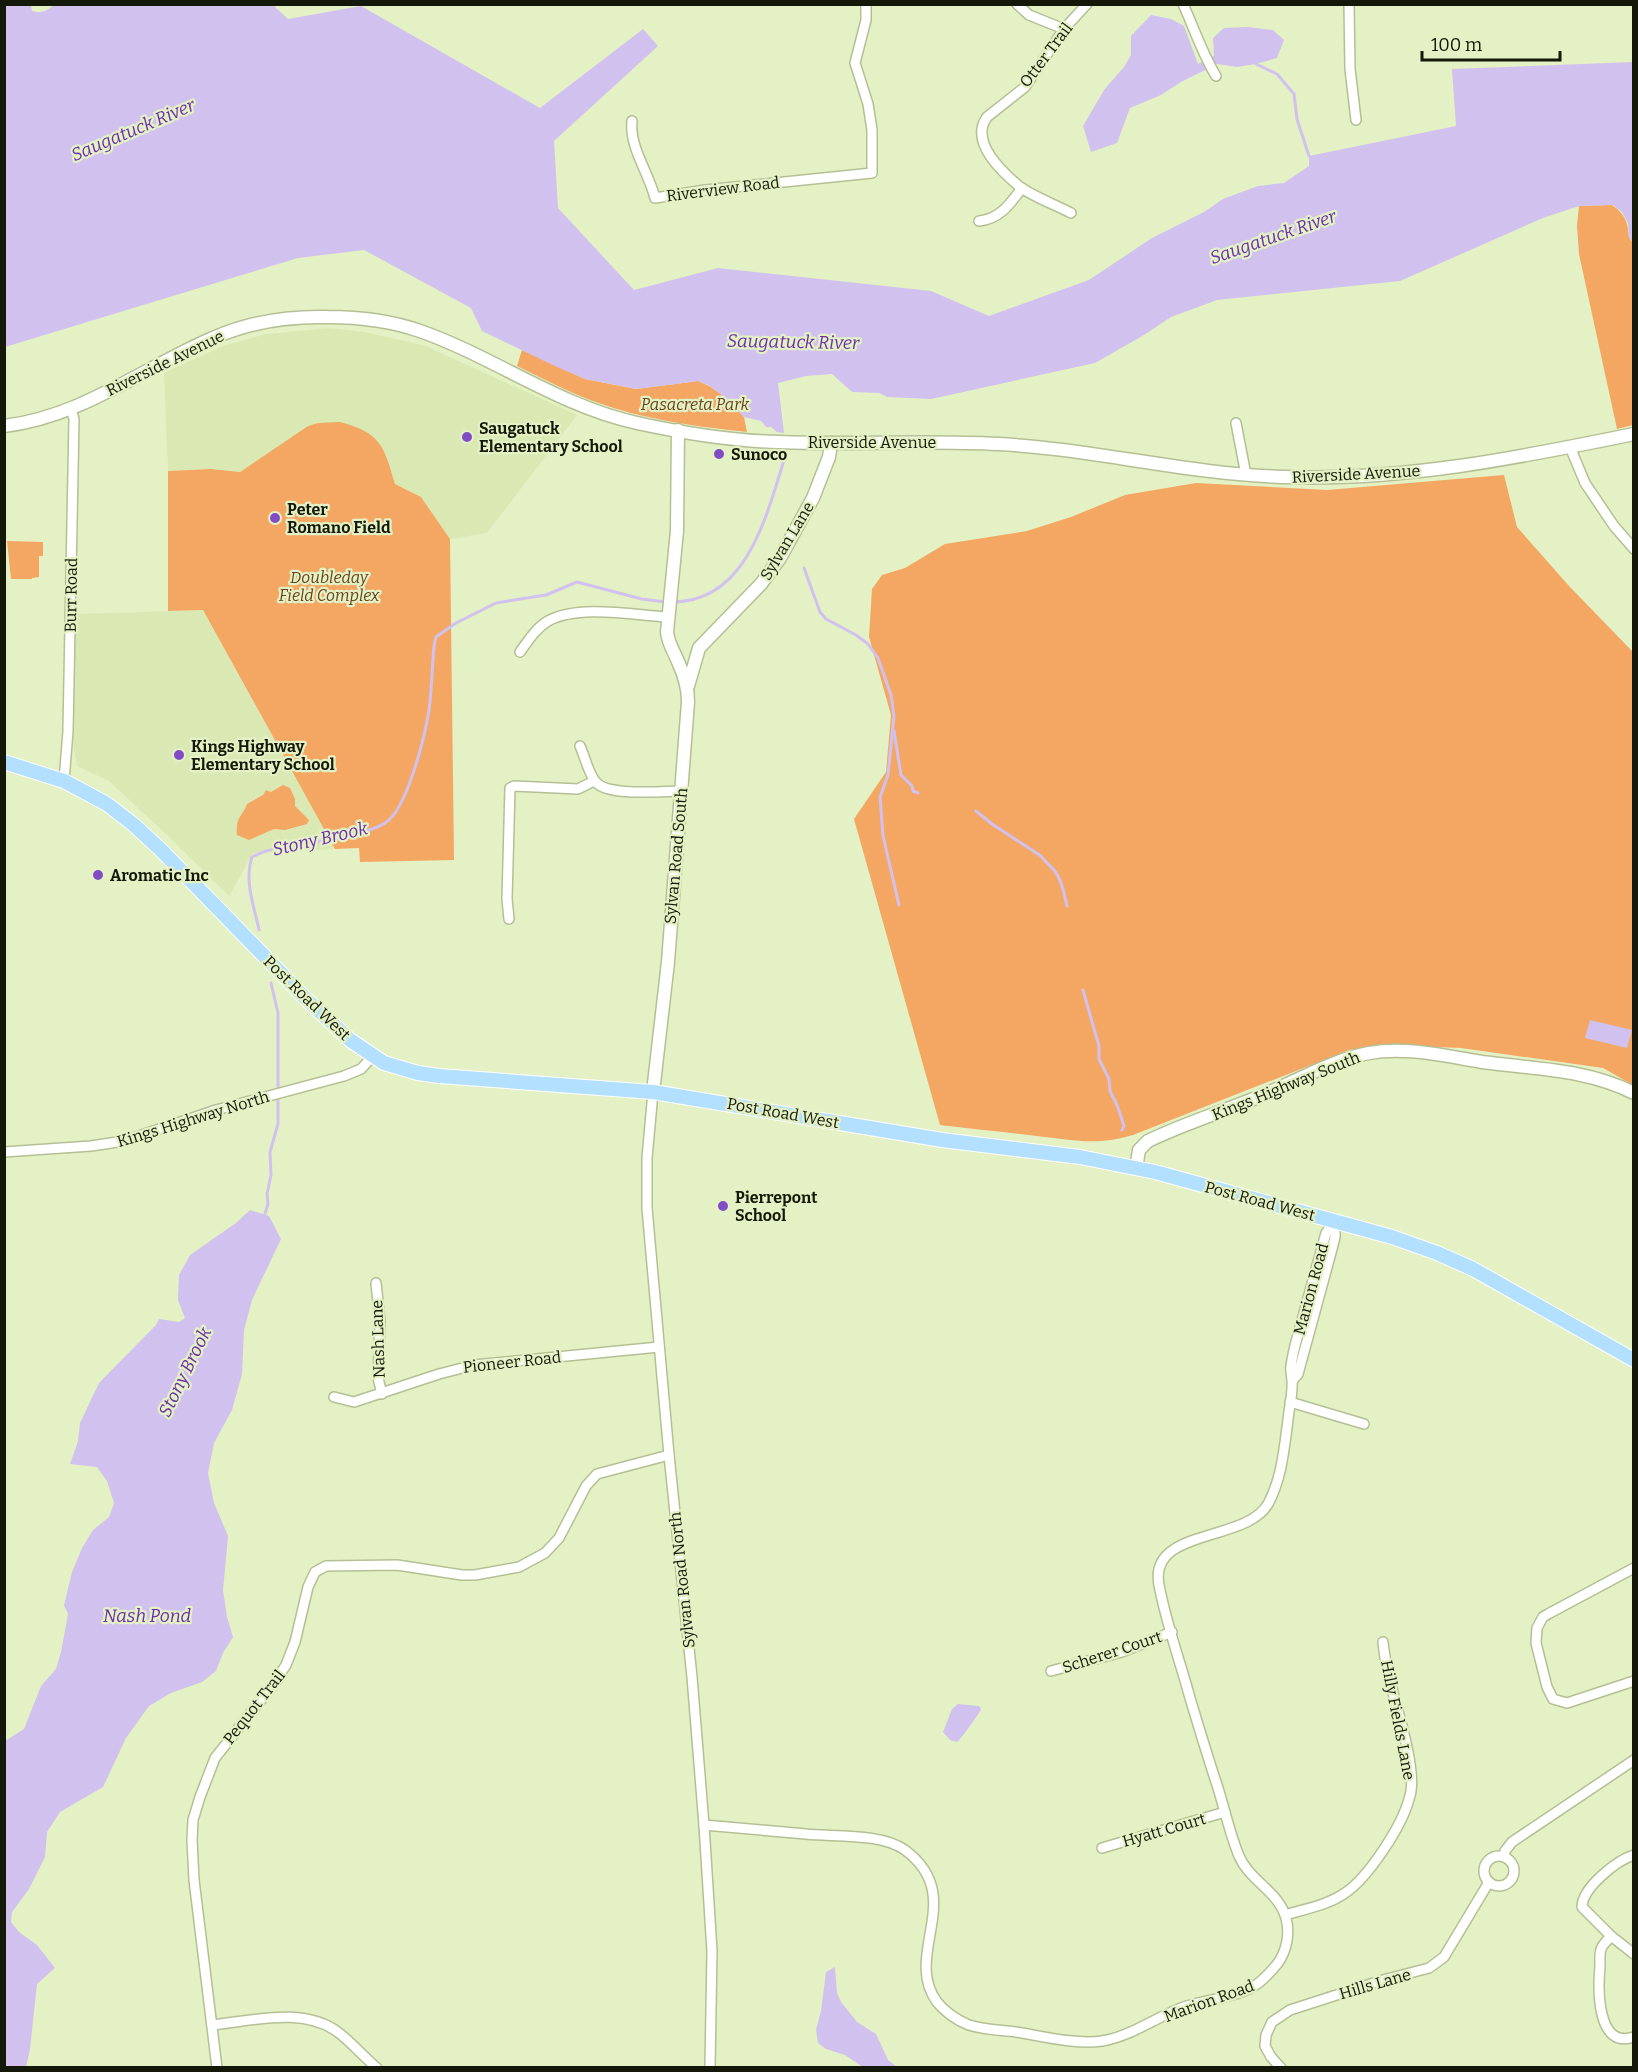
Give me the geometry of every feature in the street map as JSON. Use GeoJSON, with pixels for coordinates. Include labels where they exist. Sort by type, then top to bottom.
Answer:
{"type":"FeatureCollection","features":[{"type":"Feature","properties":{"kind":"main road","name":"Riverside Avenue"},"geometry":{"type":"LineString","coordinates":[[4,426],[40,420],[71,409],[198,345],[233,330],[281,320],[344,317],[372,320],[417,330],[459,347],[589,408],[636,423],[735,439],[831,443],[954,442],[1027,446],[1246,475],[1303,477],[1408,473],[1486,463],[1634,434]]}},
{"type":"Feature","properties":{"kind":"main road","name":"Sylvan Road South"},"geometry":{"type":"LineString","coordinates":[[653,1092],[667,972],[688,687],[680,664],[667,640],[677,531],[678,430]]}},
{"type":"Feature","properties":{"kind":"main road","name":"Sylvan Lane"},"geometry":{"type":"LineString","coordinates":[[688,687],[699,648],[761,584],[775,565],[813,498],[829,457],[831,443]]}},
{"type":"Feature","properties":{"kind":"main road","name":"Sylvan Road South"},"geometry":{"type":"LineString","coordinates":[[668,612],[673,641],[678,651],[687,653],[699,648]]}},
{"type":"Feature","properties":{"kind":"main road","name":"Post Road West"},"geometry":{"type":"LineString","coordinates":[[4,762],[64,781],[96,797],[134,825],[325,1018],[372,1057],[395,1067],[439,1076],[653,1092],[903,1134],[1059,1154],[1136,1168],[1392,1237],[1458,1262],[1634,1360]]}},
{"type":"Feature","properties":{"kind":"main road","name":"Kings Highway South"},"geometry":{"type":"LineString","coordinates":[[1136,1168],[1139,1150],[1148,1141],[1248,1102],[1347,1059],[1373,1052],[1418,1053],[1580,1074],[1612,1082],[1634,1093]]}},
{"type":"Feature","properties":{"kind":"street","name":"Riverview Road"},"geometry":{"type":"LineString","coordinates":[[632,121],[632,134],[655,198],[723,188],[872,173],[872,130],[868,104],[855,63],[866,20],[866,4]]}},
{"type":"Feature","properties":{"kind":"street"},"geometry":{"type":"LineString","coordinates":[[1017,4],[1029,15],[1064,29]]}},
{"type":"Feature","properties":{"kind":"street","name":"Otter Trail"},"geometry":{"type":"LineString","coordinates":[[1071,213],[1022,188],[999,166],[986,149],[982,136],[983,122],[993,111],[1025,87],[1064,29],[1087,4]]}},
{"type":"Feature","properties":{"kind":"street"},"geometry":{"type":"LineString","coordinates":[[1183,4],[1205,57],[1215,74]]}},
{"type":"Feature","properties":{"kind":"street"},"geometry":{"type":"LineString","coordinates":[[1349,4],[1350,69],[1356,120]]}},
{"type":"Feature","properties":{"kind":"street"},"geometry":{"type":"LineString","coordinates":[[979,221],[990,220],[998,215],[1022,188]]}},
{"type":"Feature","properties":{"kind":"street","name":"Burr Road"},"geometry":{"type":"LineString","coordinates":[[64,781],[68,741],[73,523],[74,420],[71,409]]}},
{"type":"Feature","properties":{"kind":"street"},"geometry":{"type":"LineString","coordinates":[[1236,423],[1246,475]]}},
{"type":"Feature","properties":{"kind":"street"},"geometry":{"type":"LineString","coordinates":[[1570,447],[1585,483],[1614,526],[1634,549]]}},
{"type":"Feature","properties":{"kind":"street"},"geometry":{"type":"LineString","coordinates":[[520,652],[548,621],[567,614],[668,612]]}},
{"type":"Feature","properties":{"kind":"street"},"geometry":{"type":"LineString","coordinates":[[580,746],[594,781],[600,787],[614,791],[682,791]]}},
{"type":"Feature","properties":{"kind":"street"},"geometry":{"type":"LineString","coordinates":[[509,919],[507,899],[510,788],[514,786],[578,789],[594,781]]}},
{"type":"Feature","properties":{"kind":"street","name":"Kings Highway North"},"geometry":{"type":"LineString","coordinates":[[4,1152],[91,1146],[124,1141],[208,1113],[353,1073],[361,1069],[372,1057]]}},
{"type":"Feature","properties":{"kind":"street","name":"Sylvan Road North"},"geometry":{"type":"LineString","coordinates":[[653,1092],[646,1190],[704,1825],[712,1951],[710,2067]]}},
{"type":"Feature","properties":{"kind":"street","name":"Marion Road"},"geometry":{"type":"LineString","coordinates":[[704,1825],[847,1836],[887,1841],[901,1847],[921,1865],[932,1885],[934,1910],[926,1958],[926,1978],[931,1990],[937,2002],[948,2012],[977,2027],[1080,2041],[1102,2041],[1129,2032],[1184,2007],[1244,1992],[1261,1982],[1282,1957],[1287,1937],[1285,1915],[1276,1900],[1242,1862],[1207,1756],[1158,1581],[1161,1561],[1168,1551],[1241,1526],[1264,1510],[1274,1493],[1281,1471],[1292,1381],[1298,1374],[1335,1237],[1335,1221]]}},
{"type":"Feature","properties":{"kind":"street","name":"Nash Lane"},"geometry":{"type":"LineString","coordinates":[[376,1283],[380,1321],[378,1378],[382,1394]]}},
{"type":"Feature","properties":{"kind":"street","name":"Pioneer Road"},"geometry":{"type":"LineString","coordinates":[[334,1397],[354,1402],[474,1365],[659,1347]]}},
{"type":"Feature","properties":{"kind":"street"},"geometry":{"type":"LineString","coordinates":[[1290,1402],[1364,1424]]}},
{"type":"Feature","properties":{"kind":"street","name":"Pequot Trail"},"geometry":{"type":"LineString","coordinates":[[217,2067],[193,1860],[192,1840],[196,1809],[215,1758],[286,1665],[295,1642],[309,1583],[315,1572],[326,1566],[397,1565],[475,1575],[519,1567],[545,1553],[559,1538],[586,1486],[597,1474],[669,1455]]}},
{"type":"Feature","properties":{"kind":"street"},"geometry":{"type":"LineString","coordinates":[[1634,1568],[1548,1614],[1540,1622],[1536,1634],[1547,1687],[1553,1699],[1572,1702],[1634,1681]]}},
{"type":"Feature","properties":{"kind":"street","name":"Scherer Court"},"geometry":{"type":"LineString","coordinates":[[1051,1671],[1122,1652],[1172,1632]]}},
{"type":"Feature","properties":{"kind":"street","name":"Hilly Fields Lane"},"geometry":{"type":"LineString","coordinates":[[1285,1915],[1332,1900],[1352,1888],[1372,1865],[1400,1824],[1406,1810],[1412,1784],[1411,1770],[1385,1666],[1383,1642]]}},
{"type":"Feature","properties":{"kind":"street","name":"Hills Lane"},"geometry":{"type":"LineString","coordinates":[[1281,2067],[1271,2057],[1265,2046],[1266,2035],[1272,2022],[1290,2010],[1383,1980],[1429,1968],[1444,1957],[1489,1882],[1484,1873],[1486,1863],[1494,1857],[1504,1857],[1505,1851],[1512,1842],[1634,1760]]}},
{"type":"Feature","properties":{"kind":"street","name":"Hyatt Court"},"geometry":{"type":"LineString","coordinates":[[1102,1848],[1225,1812]]}},
{"type":"Feature","properties":{"kind":"street"},"geometry":{"type":"LineString","coordinates":[[1634,1855],[1625,1858],[1603,1875],[1582,1900],[1582,1907],[1611,1936],[1634,1954]]}},
{"type":"Feature","properties":{"kind":"street"},"geometry":{"type":"LineString","coordinates":[[1489,1882],[1501,1886],[1512,1879],[1513,1866],[1504,1857]]}},
{"type":"Feature","properties":{"kind":"street"},"geometry":{"type":"LineString","coordinates":[[1611,1936],[1601,1948],[1598,1991],[1601,2012],[1606,2027],[1612,2035],[1619,2038],[1634,2037]]}},
{"type":"Feature","properties":{"kind":"street"},"geometry":{"type":"LineString","coordinates":[[212,2025],[292,2017],[314,2020],[338,2032],[377,2067]]}},
{"type":"Feature","properties":{"kind":"shaded area","name":"Saugatuck Elementary School"},"geometry":{"type":"Polygon","coordinates":[[[330,328],[365,332],[426,346],[577,415],[487,533],[450,539],[421,497],[395,484],[386,454],[308,426],[240,472],[211,469],[168,471],[164,373],[223,346],[266,334],[330,328]]]}},
{"type":"Feature","properties":{"kind":"shaded area","name":"Kings Highway Elementary School"},"geometry":{"type":"Polygon","coordinates":[[[203,610],[335,849],[253,853],[229,896],[109,781],[77,766],[73,743],[76,614],[203,610]]]}},
{"type":"Feature","properties":{"kind":"green space"},"geometry":{"type":"Polygon","coordinates":[[[1612,205],[1625,219],[1629,238],[1633,242],[1633,425],[1617,429],[1579,254],[1577,226],[1579,206],[1612,205]]]}},
{"type":"Feature","properties":{"kind":"green space","name":"Pasacreta Park"},"geometry":{"type":"Polygon","coordinates":[[[522,350],[585,379],[636,389],[698,381],[725,397],[744,417],[747,432],[662,420],[600,404],[517,366],[522,350]]]}},
{"type":"Feature","properties":{"kind":"green space","name":"Doubleday Field Complex"},"geometry":{"type":"Polygon","coordinates":[[[340,422],[373,436],[384,451],[395,484],[421,497],[450,539],[454,860],[360,862],[359,848],[335,849],[203,610],[168,611],[168,471],[211,469],[240,472],[308,426],[340,422]]]}},
{"type":"Feature","properties":{"kind":"green space"},"geometry":{"type":"Polygon","coordinates":[[[1504,475],[1517,527],[1569,586],[1633,652],[1633,1085],[1603,1068],[1461,1048],[1390,1045],[1349,1050],[1133,1135],[1120,1138],[1096,1141],[1074,1140],[940,1125],[854,819],[886,772],[891,715],[869,637],[872,589],[882,575],[905,568],[945,544],[1027,531],[1071,517],[1125,495],[1196,483],[1327,490],[1504,475]]]}},
{"type":"Feature","properties":{"kind":"green space"},"geometry":{"type":"Polygon","coordinates":[[[7,541],[43,542],[43,556],[39,556],[39,577],[11,579],[7,541]]]}},
{"type":"Feature","properties":{"kind":"green space"},"geometry":{"type":"Polygon","coordinates":[[[283,785],[290,788],[295,799],[295,806],[309,820],[307,824],[285,830],[274,829],[249,840],[237,835],[238,821],[247,804],[263,795],[266,790],[271,792],[283,785]]]}},
{"type":"Feature","properties":{"kind":"water","name":"Saugatuck River"},"geometry":{"type":"Polygon","coordinates":[[[55,4],[273,5],[288,19],[361,6],[540,108],[643,29],[658,46],[554,141],[558,208],[634,290],[718,268],[931,291],[989,316],[1089,280],[1152,238],[1204,212],[1223,199],[1258,186],[1284,183],[1309,166],[1309,156],[1456,126],[1452,69],[1633,62],[1633,242],[1629,238],[1628,223],[1622,212],[1613,205],[1579,206],[1543,218],[1400,281],[1217,300],[1171,317],[1095,363],[931,399],[887,397],[879,393],[852,392],[832,374],[806,376],[778,383],[784,433],[766,427],[761,421],[744,417],[710,386],[698,381],[637,389],[585,379],[557,367],[482,331],[471,308],[364,250],[298,258],[5,347],[5,5],[31,5],[32,11],[42,12],[55,4]]]}},
{"type":"Feature","properties":{"kind":"water"},"geometry":{"type":"Polygon","coordinates":[[[1151,15],[1171,19],[1184,26],[1198,64],[1214,56],[1213,38],[1224,28],[1248,27],[1273,30],[1284,40],[1277,58],[1237,67],[1217,64],[1161,95],[1130,108],[1117,143],[1091,152],[1083,126],[1104,90],[1131,55],[1131,36],[1151,15]]]}},
{"type":"Feature","properties":{"kind":"water"},"geometry":{"type":"Polygon","coordinates":[[[1590,1020],[1632,1030],[1627,1048],[1585,1038],[1590,1020]]]}},
{"type":"Feature","properties":{"kind":"water","name":"Nash Pond"},"geometry":{"type":"Polygon","coordinates":[[[250,1210],[269,1216],[281,1239],[252,1300],[244,1330],[242,1374],[232,1410],[214,1443],[208,1473],[214,1503],[228,1536],[223,1590],[233,1637],[216,1671],[202,1682],[171,1693],[149,1706],[126,1738],[103,1787],[60,1812],[47,1832],[45,1857],[29,1889],[12,1912],[11,1922],[19,1932],[37,1945],[55,1968],[37,1984],[26,2067],[5,2067],[5,1741],[24,1729],[41,1686],[56,1669],[68,1614],[64,1605],[72,1572],[82,1548],[93,1530],[109,1517],[114,1503],[107,1481],[97,1467],[70,1464],[78,1441],[80,1423],[99,1383],[156,1325],[159,1319],[179,1322],[185,1318],[178,1300],[179,1275],[190,1255],[236,1223],[250,1210]]]}},
{"type":"Feature","properties":{"kind":"water"},"geometry":{"type":"Polygon","coordinates":[[[958,1704],[979,1706],[981,1709],[957,1742],[950,1740],[943,1732],[952,1709],[958,1704]]]}},
{"type":"Feature","properties":{"kind":"water"},"geometry":{"type":"Polygon","coordinates":[[[835,1967],[837,1993],[841,2002],[857,2022],[876,2034],[888,2060],[897,2067],[863,2067],[845,2055],[826,2049],[818,2043],[816,2030],[826,1972],[835,1967]]]}},
{"type":"Feature","properties":{"kind":"waterway"},"geometry":{"type":"LineString","coordinates":[[1256,64],[1277,74],[1294,94],[1297,119],[1309,156]]}},
{"type":"Feature","properties":{"kind":"waterway","name":"Stony Brook"},"geometry":{"type":"LineString","coordinates":[[672,602],[698,598],[720,587],[737,570],[751,550],[771,502],[786,454],[783,444]]}},
{"type":"Feature","properties":{"kind":"waterway"},"geometry":{"type":"LineString","coordinates":[[804,568],[820,612],[826,619],[868,644],[878,658],[891,695],[894,716],[888,775],[880,797],[883,836],[899,905]]}},
{"type":"Feature","properties":{"kind":"waterway","name":"Stony Brook"},"geometry":{"type":"LineString","coordinates":[[259,930],[249,884],[252,857],[273,849],[374,829],[385,823],[401,804],[414,771],[427,722],[436,637],[456,623],[496,603],[546,595],[577,582],[642,599],[666,602]]}},
{"type":"Feature","properties":{"kind":"waterway"},"geometry":{"type":"LineString","coordinates":[[894,731],[901,775],[912,786],[913,791],[918,793]]}},
{"type":"Feature","properties":{"kind":"waterway"},"geometry":{"type":"LineString","coordinates":[[976,811],[1041,856],[1059,878],[1067,906]]}},
{"type":"Feature","properties":{"kind":"waterway","name":"Stony Brook"},"geometry":{"type":"LineString","coordinates":[[264,1217],[268,1204],[267,1194],[271,1175],[270,1152],[278,1124],[278,1013],[271,983]]}},
{"type":"Feature","properties":{"kind":"waterway"},"geometry":{"type":"LineString","coordinates":[[1083,990],[1099,1046],[1099,1059],[1109,1079],[1110,1091],[1124,1126],[1122,1130]]}},
{"type":"Feature","properties":{"kind":"place","name":"Saugatuck Elementary School"},"geometry":{"type":"Point","coordinates":[467,437]}},
{"type":"Feature","properties":{"kind":"place","name":"Sunoco"},"geometry":{"type":"Point","coordinates":[719,454]}},
{"type":"Feature","properties":{"kind":"place","name":"Peter Romano Field"},"geometry":{"type":"Point","coordinates":[275,518]}},
{"type":"Feature","properties":{"kind":"place","name":"Kings Highway Elementary School"},"geometry":{"type":"Point","coordinates":[179,755]}},
{"type":"Feature","properties":{"kind":"place","name":"Aromatic Inc"},"geometry":{"type":"Point","coordinates":[98,875]}},
{"type":"Feature","properties":{"kind":"place","name":"Pierrepont School"},"geometry":{"type":"Point","coordinates":[723,1206]}}]}
